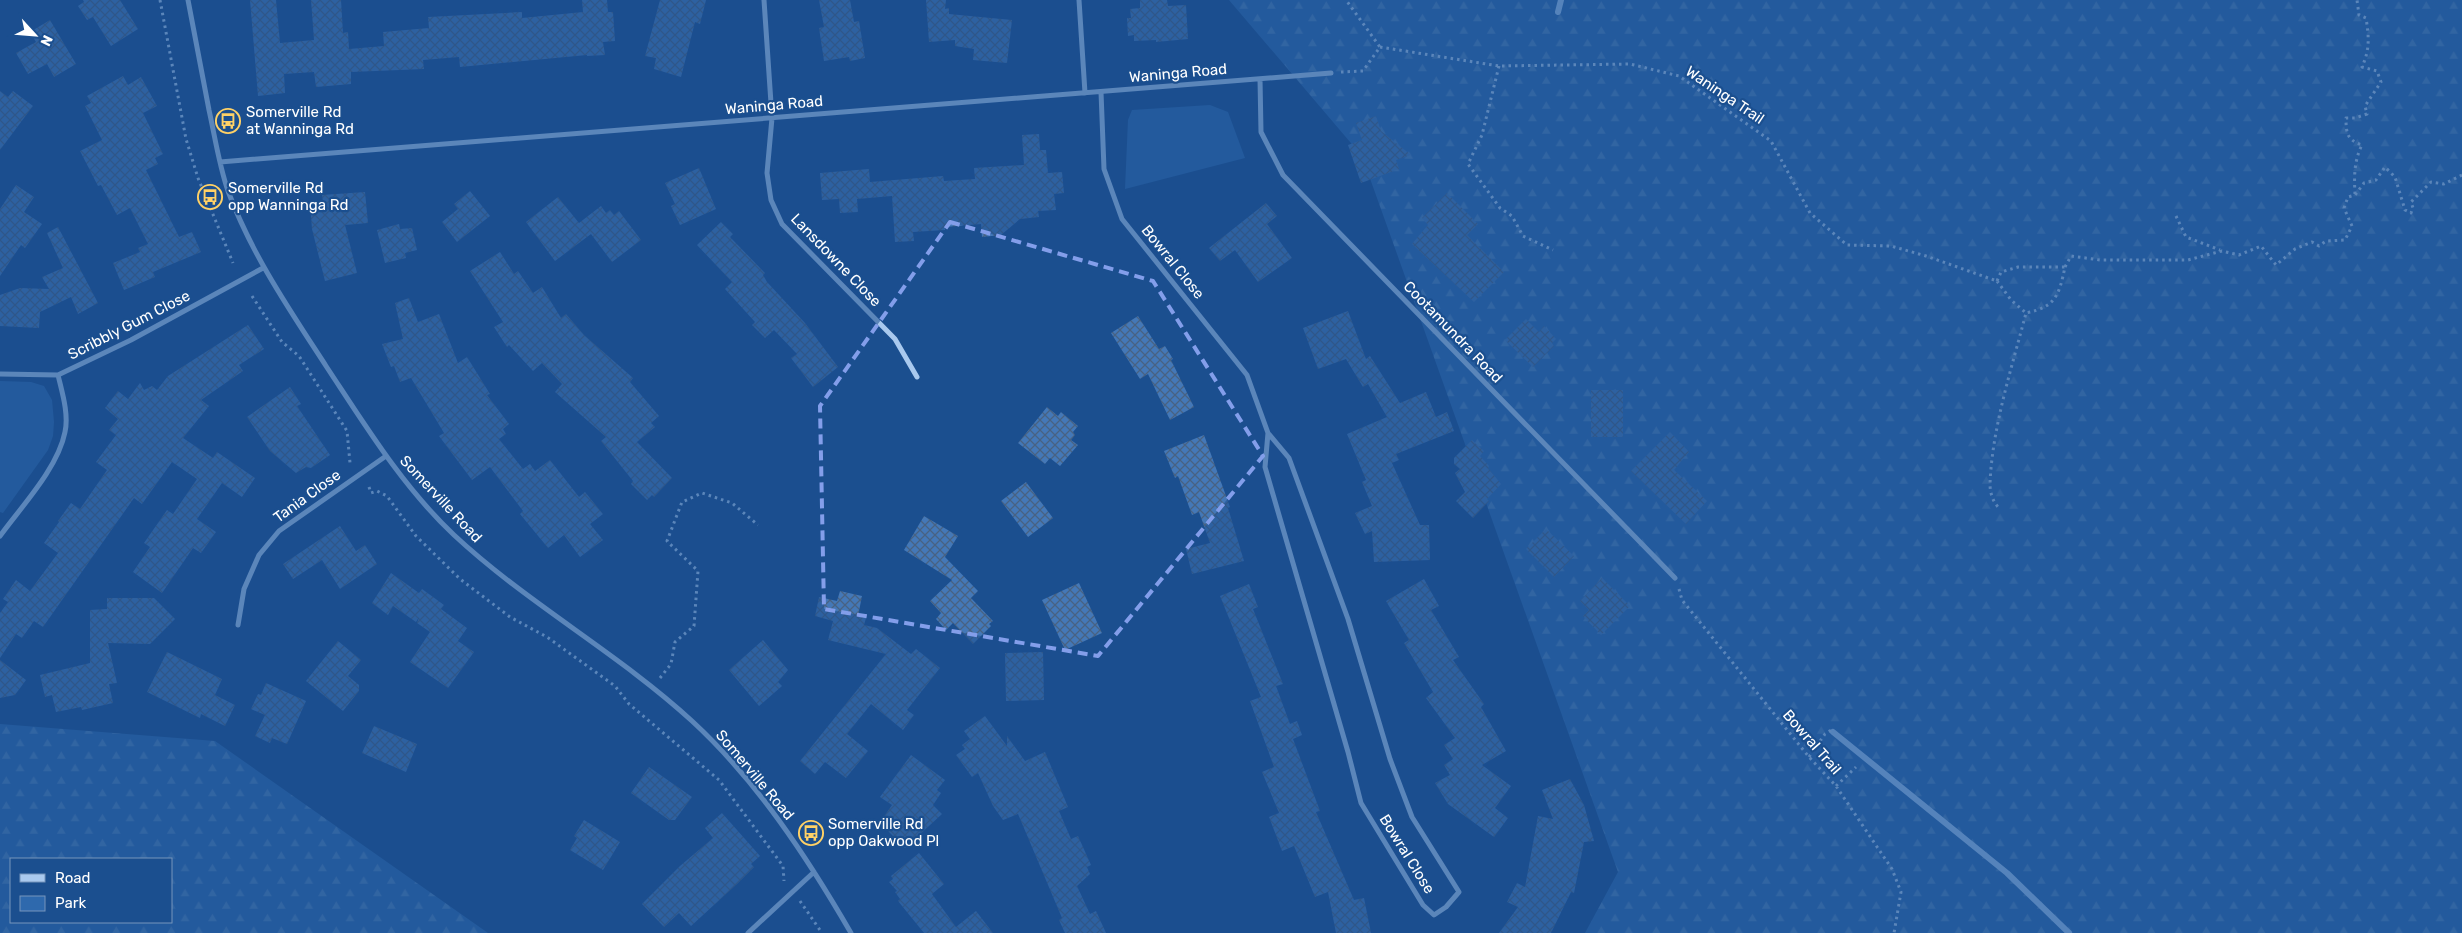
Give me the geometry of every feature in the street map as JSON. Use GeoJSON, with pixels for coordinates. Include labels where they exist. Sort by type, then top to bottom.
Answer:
{"type":"FeatureCollection","features":[{"type":"Feature","properties":{"kind":"street","name":"Somerville Road"},"geometry":{"type":"LineString","coordinates":[[188,0],[220,162],[228,191],[263,268],[386,456],[414,492],[452,533],[519,591],[652,688],[691,720],[726,755],[767,804],[814,872],[850,933]]}},
{"type":"Feature","properties":{"kind":"street","name":"Lansdowne Close"},"geometry":{"type":"LineString","coordinates":[[764,0],[772,118],[767,173],[771,200],[782,224],[895,339],[917,377]]}},
{"type":"Feature","properties":{"kind":"street"},"geometry":{"type":"LineString","coordinates":[[1079,0],[1085,93]]}},
{"type":"Feature","properties":{"kind":"street","name":"Waninga Road"},"geometry":{"type":"LineString","coordinates":[[220,162],[1331,73]]}},
{"type":"Feature","properties":{"kind":"street","name":"Cootamundra Road"},"geometry":{"type":"LineString","coordinates":[[1260,79],[1261,132],[1283,175],[1675,578]]}},
{"type":"Feature","properties":{"kind":"street","name":"Bowral Close"},"geometry":{"type":"LineString","coordinates":[[1101,92],[1104,169],[1122,219],[1247,375],[1268,433],[1289,458],[1348,619],[1390,759],[1412,817],[1459,892],[1446,907],[1434,915],[1423,905],[1361,803],[1348,752],[1265,467],[1268,433]]}},
{"type":"Feature","properties":{"kind":"street","name":"Scribbly Gum Close"},"geometry":{"type":"LineString","coordinates":[[0,374],[58,375],[131,340],[263,268]]}},
{"type":"Feature","properties":{"kind":"street"},"geometry":{"type":"LineString","coordinates":[[0,536],[56,458],[66,431],[64,403],[58,375]]}},
{"type":"Feature","properties":{"kind":"street","name":"Tania Close"},"geometry":{"type":"LineString","coordinates":[[238,625],[244,589],[258,554],[278,531],[386,456]]}},
{"type":"Feature","properties":{"kind":"street"},"geometry":{"type":"LineString","coordinates":[[748,933],[814,872]]}},
{"type":"Feature","properties":{"kind":"path"},"geometry":{"type":"LineString","coordinates":[[160,0],[186,139],[198,178],[233,263]]}},
{"type":"Feature","properties":{"kind":"path"},"geometry":{"type":"LineString","coordinates":[[1331,73],[1363,71],[1380,47],[1346,0]]}},
{"type":"Feature","properties":{"kind":"path"},"geometry":{"type":"LineString","coordinates":[[2355,195],[2357,155],[2362,146],[2352,142],[2346,134],[2346,118],[2355,118],[2367,114],[2365,106],[2381,82],[2377,72],[2362,67],[2368,53],[2370,39],[2366,18],[2359,16],[2357,0]]}},
{"type":"Feature","properties":{"kind":"path","name":"Waninga Trail"},"geometry":{"type":"LineString","coordinates":[[1380,47],[1499,66],[1630,64],[1678,76],[1771,141],[1810,213],[1847,245],[1892,246],[1997,281]]}},
{"type":"Feature","properties":{"kind":"path"},"geometry":{"type":"LineString","coordinates":[[1499,66],[1490,95],[1482,135],[1468,164],[1500,208],[1512,216],[1523,236],[1553,250]]}},
{"type":"Feature","properties":{"kind":"path"},"geometry":{"type":"LineString","coordinates":[[2176,216],[2186,237],[2222,251],[2239,255],[2261,246],[2276,265],[2295,249],[2312,242],[2319,246],[2326,241],[2344,240],[2352,226],[2344,208],[2348,197],[2355,195],[2364,183],[2376,180],[2385,167],[2395,177],[2405,210],[2411,213],[2413,208],[2411,202],[2431,182],[2444,184],[2462,175]]}},
{"type":"Feature","properties":{"kind":"path"},"geometry":{"type":"LineString","coordinates":[[2026,313],[2044,310],[2060,292],[2065,267],[2071,256],[2100,260],[2188,260],[2222,251]]}},
{"type":"Feature","properties":{"kind":"path"},"geometry":{"type":"LineString","coordinates":[[2026,313],[2011,300],[1997,281],[2001,272],[2018,267],[2065,267]]}},
{"type":"Feature","properties":{"kind":"path"},"geometry":{"type":"LineString","coordinates":[[252,296],[282,342],[299,356],[347,431],[350,463]]}},
{"type":"Feature","properties":{"kind":"path"},"geometry":{"type":"LineString","coordinates":[[1999,508],[1994,502],[1990,485],[1997,436],[2026,313]]}},
{"type":"Feature","properties":{"kind":"path"},"geometry":{"type":"LineString","coordinates":[[369,486],[371,493],[377,491],[387,496],[416,536],[460,579],[510,617],[547,636],[615,686],[629,704],[719,780],[783,866],[784,881]]}},
{"type":"Feature","properties":{"kind":"path"},"geometry":{"type":"LineString","coordinates":[[652,688],[671,664],[675,642],[694,626],[698,571],[667,541],[682,502],[702,493],[732,503],[758,525]]}},
{"type":"Feature","properties":{"kind":"path","name":"Bowral Trail"},"geometry":{"type":"LineString","coordinates":[[1675,578],[1682,600],[1809,757],[1836,786],[1892,869],[1901,892],[1894,933]]}},
{"type":"Feature","properties":{"kind":"path"},"geometry":{"type":"LineString","coordinates":[[1809,757],[1826,734],[1833,730]]}},
{"type":"Feature","properties":{"kind":"path"},"geometry":{"type":"LineString","coordinates":[[1836,786],[1856,767]]}},
{"type":"Feature","properties":{"kind":"path"},"geometry":{"type":"LineString","coordinates":[[800,901],[822,933]]}},
{"type":"Feature","properties":{"kind":"highlighted area"},"geometry":{"type":"Polygon","coordinates":[[[950,222],[1153,281],[1263,456],[1098,656],[824,609],[820,406],[950,222]]]}},
{"type":"Feature","properties":{"kind":"green space"},"geometry":{"type":"Polygon","coordinates":[[[1229,0],[2462,0],[2462,933],[1585,933],[1618,872],[1362,156],[1229,0]]]}},
{"type":"Feature","properties":{"kind":"green space"},"geometry":{"type":"Polygon","coordinates":[[[1210,105],[1228,112],[1245,158],[1125,189],[1128,120],[1132,110],[1210,105]]]}},
{"type":"Feature","properties":{"kind":"green space"},"geometry":{"type":"Polygon","coordinates":[[[0,381],[31,382],[44,386],[52,400],[54,422],[53,436],[48,450],[3,513],[0,512],[0,381]]]}},
{"type":"Feature","properties":{"kind":"green space"},"geometry":{"type":"Polygon","coordinates":[[[0,724],[215,741],[488,933],[0,933],[0,724]]]}},
{"type":"Feature","properties":{"kind":"building"},"geometry":{"type":"Polygon","coordinates":[[[83,0],[120,0],[138,29],[111,46],[93,17],[87,20],[78,6],[84,2],[83,0]]]}},
{"type":"Feature","properties":{"kind":"building"},"geometry":{"type":"Polygon","coordinates":[[[250,0],[276,0],[280,43],[314,40],[311,0],[341,0],[343,33],[348,32],[349,49],[384,46],[383,32],[429,28],[428,17],[522,12],[522,18],[583,12],[582,0],[607,0],[608,12],[613,12],[615,41],[603,42],[605,55],[460,67],[459,57],[423,60],[424,69],[351,72],[351,84],[316,87],[314,72],[284,74],[285,93],[258,96],[250,0]]]}},
{"type":"Feature","properties":{"kind":"building"},"geometry":{"type":"Polygon","coordinates":[[[660,0],[706,0],[700,24],[695,22],[681,77],[654,69],[656,58],[645,56],[660,0]]]}},
{"type":"Feature","properties":{"kind":"building"},"geometry":{"type":"Polygon","coordinates":[[[819,0],[850,0],[854,22],[859,21],[865,58],[850,61],[849,57],[824,61],[819,28],[824,27],[819,0]]]}},
{"type":"Feature","properties":{"kind":"building"},"geometry":{"type":"Polygon","coordinates":[[[926,0],[946,0],[945,9],[949,8],[949,14],[1012,20],[1007,63],[973,60],[974,49],[955,46],[955,40],[929,42],[926,0]]]}},
{"type":"Feature","properties":{"kind":"building"},"geometry":{"type":"Polygon","coordinates":[[[1140,0],[1167,0],[1168,6],[1186,5],[1188,39],[1156,42],[1156,40],[1134,41],[1134,35],[1128,36],[1127,18],[1131,18],[1130,9],[1140,8],[1140,0]]]}},
{"type":"Feature","properties":{"kind":"building"},"geometry":{"type":"Polygon","coordinates":[[[50,20],[76,64],[54,77],[47,64],[28,74],[16,53],[36,42],[30,32],[50,20]]]}},
{"type":"Feature","properties":{"kind":"building"},"geometry":{"type":"Polygon","coordinates":[[[123,76],[128,85],[141,77],[157,106],[143,113],[163,154],[155,158],[158,164],[146,170],[179,237],[192,232],[201,252],[153,272],[155,277],[124,290],[113,263],[140,252],[138,248],[148,244],[130,208],[117,215],[101,185],[98,186],[80,151],[102,140],[85,106],[91,103],[87,96],[123,76]]]}},
{"type":"Feature","properties":{"kind":"building"},"geometry":{"type":"Polygon","coordinates":[[[0,91],[8,97],[13,91],[33,106],[0,150],[0,91]]]}},
{"type":"Feature","properties":{"kind":"building"},"geometry":{"type":"Polygon","coordinates":[[[1376,116],[1381,131],[1411,155],[1396,160],[1399,169],[1361,183],[1348,145],[1362,140],[1356,123],[1376,116]]]}},
{"type":"Feature","properties":{"kind":"building"},"geometry":{"type":"Polygon","coordinates":[[[1039,134],[1040,150],[1046,150],[1048,173],[1062,172],[1064,193],[1054,194],[1056,210],[1038,211],[1039,217],[1020,219],[1001,235],[982,237],[981,224],[945,227],[945,230],[913,232],[914,241],[895,242],[892,196],[857,199],[858,212],[840,213],[839,199],[822,200],[820,173],[869,169],[870,182],[943,176],[944,181],[975,179],[974,168],[1024,165],[1022,135],[1039,134]]]}},
{"type":"Feature","properties":{"kind":"building"},"geometry":{"type":"Polygon","coordinates":[[[699,168],[716,209],[680,225],[671,206],[675,204],[665,183],[699,168]]]}},
{"type":"Feature","properties":{"kind":"building"},"geometry":{"type":"Polygon","coordinates":[[[16,185],[34,197],[24,212],[42,224],[25,248],[21,245],[0,276],[0,209],[16,185]]]}},
{"type":"Feature","properties":{"kind":"building"},"geometry":{"type":"Polygon","coordinates":[[[470,191],[490,216],[457,242],[442,222],[458,209],[454,204],[470,191]]]}},
{"type":"Feature","properties":{"kind":"building"},"geometry":{"type":"Polygon","coordinates":[[[365,192],[368,223],[345,225],[357,273],[325,281],[312,229],[310,203],[323,202],[322,195],[365,192]]]}},
{"type":"Feature","properties":{"kind":"building"},"geometry":{"type":"Polygon","coordinates":[[[1447,193],[1478,224],[1467,235],[1504,272],[1474,302],[1412,244],[1428,225],[1422,218],[1447,193]]]}},
{"type":"Feature","properties":{"kind":"building"},"geometry":{"type":"Polygon","coordinates":[[[558,197],[579,223],[601,206],[606,213],[610,210],[614,215],[619,211],[641,240],[612,262],[591,234],[555,261],[526,222],[558,197]]]}},
{"type":"Feature","properties":{"kind":"building"},"geometry":{"type":"Polygon","coordinates":[[[1266,203],[1277,216],[1267,224],[1292,258],[1258,282],[1235,250],[1220,261],[1209,248],[1266,203]]]}},
{"type":"Feature","properties":{"kind":"building"},"geometry":{"type":"Polygon","coordinates":[[[721,222],[733,234],[730,237],[765,273],[763,275],[767,282],[805,323],[838,367],[813,387],[791,358],[797,354],[774,330],[765,338],[752,325],[755,322],[725,289],[732,282],[697,245],[721,222]]]}},
{"type":"Feature","properties":{"kind":"building"},"geometry":{"type":"Polygon","coordinates":[[[399,224],[400,229],[412,228],[417,250],[405,253],[406,258],[385,263],[377,230],[399,224]]]}},
{"type":"Feature","properties":{"kind":"building"},"geometry":{"type":"Polygon","coordinates":[[[58,227],[98,303],[78,314],[71,297],[40,312],[39,328],[0,326],[0,295],[20,288],[49,289],[42,277],[63,268],[47,233],[58,227]]]}},
{"type":"Feature","properties":{"kind":"building"},"geometry":{"type":"Polygon","coordinates":[[[500,252],[514,274],[518,271],[533,293],[542,287],[561,318],[566,314],[584,335],[633,378],[630,382],[659,416],[651,423],[655,427],[637,442],[672,478],[654,497],[652,495],[647,500],[631,484],[633,481],[601,441],[606,437],[555,392],[562,384],[542,363],[533,371],[509,345],[507,347],[494,327],[503,322],[470,271],[500,252]]]}},
{"type":"Feature","properties":{"kind":"building"},"geometry":{"type":"Polygon","coordinates":[[[409,298],[418,322],[439,314],[458,363],[467,357],[490,394],[487,395],[509,424],[503,429],[506,434],[499,439],[523,469],[530,464],[535,471],[550,460],[579,497],[585,492],[603,514],[590,524],[603,540],[580,557],[564,535],[548,548],[520,514],[523,511],[490,467],[472,480],[439,436],[444,433],[411,378],[400,382],[394,366],[391,367],[382,344],[403,339],[395,303],[409,298]]]}},
{"type":"Feature","properties":{"kind":"building"},"geometry":{"type":"Polygon","coordinates":[[[1348,311],[1366,359],[1370,356],[1400,403],[1426,392],[1436,417],[1447,412],[1454,431],[1396,454],[1399,460],[1392,463],[1420,525],[1429,525],[1430,560],[1374,562],[1372,531],[1365,534],[1355,513],[1372,506],[1362,482],[1366,480],[1347,434],[1387,417],[1368,384],[1363,387],[1346,359],[1318,369],[1303,328],[1348,311]]]}},
{"type":"Feature","properties":{"kind":"building"},"geometry":{"type":"Polygon","coordinates":[[[1138,316],[1159,349],[1165,346],[1173,359],[1171,360],[1194,407],[1170,420],[1148,374],[1140,379],[1111,333],[1138,316]]]}},
{"type":"Feature","properties":{"kind":"building"},"geometry":{"type":"Polygon","coordinates":[[[1526,319],[1539,332],[1544,326],[1556,339],[1552,343],[1554,346],[1533,367],[1505,340],[1526,319]]]}},
{"type":"Feature","properties":{"kind":"building"},"geometry":{"type":"Polygon","coordinates":[[[248,325],[264,349],[239,365],[243,371],[201,400],[209,406],[183,438],[213,458],[217,452],[255,478],[242,497],[222,483],[197,519],[216,532],[201,553],[193,548],[162,593],[133,572],[150,547],[144,543],[167,510],[173,514],[197,479],[172,462],[142,504],[134,498],[43,627],[34,621],[22,638],[16,634],[0,658],[0,613],[8,602],[3,599],[16,580],[30,591],[58,553],[44,543],[58,521],[71,503],[80,509],[107,470],[96,462],[116,435],[109,430],[118,419],[105,408],[118,391],[128,399],[140,383],[144,390],[152,386],[157,390],[168,376],[248,325]]]}},
{"type":"Feature","properties":{"kind":"building"},"geometry":{"type":"Polygon","coordinates":[[[290,387],[301,404],[297,406],[330,455],[311,468],[306,467],[296,473],[270,451],[247,417],[290,387]]]}},
{"type":"Feature","properties":{"kind":"building"},"geometry":{"type":"Polygon","coordinates":[[[1591,390],[1623,390],[1623,437],[1591,437],[1591,390]]]}},
{"type":"Feature","properties":{"kind":"building"},"geometry":{"type":"Polygon","coordinates":[[[1047,407],[1058,416],[1061,412],[1078,426],[1073,432],[1075,435],[1071,440],[1078,445],[1060,466],[1050,458],[1045,464],[1018,443],[1047,407]]]}},
{"type":"Feature","properties":{"kind":"building"},"geometry":{"type":"Polygon","coordinates":[[[1670,432],[1689,452],[1674,470],[1707,501],[1686,524],[1631,471],[1670,432]]]}},
{"type":"Feature","properties":{"kind":"building"},"geometry":{"type":"Polygon","coordinates":[[[1204,435],[1230,507],[1228,508],[1244,561],[1192,574],[1186,549],[1210,543],[1199,512],[1192,515],[1178,476],[1175,478],[1164,451],[1204,435]]]}},
{"type":"Feature","properties":{"kind":"building"},"geometry":{"type":"Polygon","coordinates":[[[1472,440],[1484,451],[1480,456],[1501,484],[1487,499],[1489,501],[1473,518],[1456,501],[1465,492],[1455,473],[1460,469],[1454,464],[1454,458],[1472,440]]]}},
{"type":"Feature","properties":{"kind":"building"},"geometry":{"type":"Polygon","coordinates":[[[1026,482],[1053,518],[1028,537],[1001,501],[1026,482]]]}},
{"type":"Feature","properties":{"kind":"building"},"geometry":{"type":"Polygon","coordinates":[[[924,516],[958,536],[945,557],[978,591],[971,598],[993,621],[989,624],[991,626],[973,644],[953,623],[946,630],[936,619],[941,613],[930,601],[952,580],[904,550],[924,516]]]}},
{"type":"Feature","properties":{"kind":"building"},"geometry":{"type":"Polygon","coordinates":[[[340,526],[356,551],[365,545],[377,564],[340,589],[322,560],[293,579],[283,564],[340,526]]]}},
{"type":"Feature","properties":{"kind":"building"},"geometry":{"type":"Polygon","coordinates":[[[1546,529],[1574,556],[1554,577],[1526,549],[1546,529]]]}},
{"type":"Feature","properties":{"kind":"building"},"geometry":{"type":"Polygon","coordinates":[[[391,573],[419,593],[422,589],[444,605],[441,609],[467,628],[458,641],[474,652],[448,688],[410,662],[430,632],[417,623],[419,617],[416,622],[393,606],[388,615],[372,603],[391,573]]]}},
{"type":"Feature","properties":{"kind":"building"},"geometry":{"type":"Polygon","coordinates":[[[1602,578],[1630,606],[1601,635],[1583,616],[1589,610],[1580,601],[1602,578]]]}},
{"type":"Feature","properties":{"kind":"building"},"geometry":{"type":"Polygon","coordinates":[[[1424,579],[1439,606],[1431,610],[1459,657],[1453,660],[1484,704],[1481,707],[1506,751],[1482,765],[1511,786],[1495,808],[1508,818],[1494,837],[1448,804],[1435,783],[1450,775],[1444,765],[1453,759],[1444,745],[1455,738],[1426,698],[1433,692],[1404,643],[1409,640],[1386,601],[1424,579]]]}},
{"type":"Feature","properties":{"kind":"building"},"geometry":{"type":"Polygon","coordinates":[[[1079,583],[1102,633],[1065,650],[1042,600],[1079,583]]]}},
{"type":"Feature","properties":{"kind":"building"},"geometry":{"type":"Polygon","coordinates":[[[1249,584],[1258,607],[1253,609],[1283,684],[1276,686],[1290,724],[1297,721],[1302,735],[1293,739],[1320,811],[1316,812],[1354,900],[1364,898],[1371,933],[1336,933],[1328,892],[1315,897],[1294,846],[1282,851],[1269,817],[1279,813],[1262,772],[1274,767],[1250,701],[1261,697],[1220,596],[1249,584]]]}},
{"type":"Feature","properties":{"kind":"building"},"geometry":{"type":"Polygon","coordinates":[[[840,591],[862,596],[858,616],[866,618],[864,625],[877,628],[911,654],[916,649],[940,668],[907,710],[914,715],[903,730],[871,704],[847,734],[868,751],[846,778],[825,762],[815,774],[800,761],[886,654],[828,640],[833,621],[815,616],[819,597],[837,601],[840,591]]]}},
{"type":"Feature","properties":{"kind":"building"},"geometry":{"type":"Polygon","coordinates":[[[107,598],[154,598],[175,619],[150,644],[108,643],[117,683],[109,684],[113,703],[82,710],[81,707],[56,712],[52,695],[45,697],[40,675],[90,663],[90,610],[107,609],[107,598]]]}},
{"type":"Feature","properties":{"kind":"building"},"geometry":{"type":"Polygon","coordinates":[[[763,640],[788,670],[778,682],[782,686],[759,706],[729,670],[763,640]]]}},
{"type":"Feature","properties":{"kind":"building"},"geometry":{"type":"Polygon","coordinates":[[[338,641],[361,660],[348,676],[359,685],[359,691],[343,711],[306,681],[338,641]]]}},
{"type":"Feature","properties":{"kind":"building"},"geometry":{"type":"Polygon","coordinates":[[[167,652],[222,679],[215,695],[235,705],[225,726],[201,714],[200,718],[147,692],[167,652]]]}},
{"type":"Feature","properties":{"kind":"building"},"geometry":{"type":"Polygon","coordinates":[[[1043,652],[1044,700],[1006,701],[1005,653],[1043,652]]]}},
{"type":"Feature","properties":{"kind":"building"},"geometry":{"type":"Polygon","coordinates":[[[0,660],[26,680],[15,695],[0,698],[0,660]]]}},
{"type":"Feature","properties":{"kind":"building"},"geometry":{"type":"Polygon","coordinates":[[[266,683],[306,701],[287,744],[272,738],[270,743],[255,736],[265,715],[251,709],[258,694],[261,695],[266,683]]]}},
{"type":"Feature","properties":{"kind":"building"},"geometry":{"type":"Polygon","coordinates":[[[985,716],[1007,746],[1007,736],[1025,761],[1045,752],[1068,807],[1059,811],[1071,839],[1078,836],[1091,865],[1087,867],[1090,874],[1077,886],[1090,914],[1096,911],[1106,933],[1065,933],[1059,920],[1062,918],[1018,814],[1003,820],[993,806],[978,773],[972,777],[956,755],[965,749],[962,745],[970,739],[964,731],[985,716]]]}},
{"type":"Feature","properties":{"kind":"building"},"geometry":{"type":"Polygon","coordinates":[[[374,726],[417,744],[406,772],[362,753],[374,726]]]}},
{"type":"Feature","properties":{"kind":"building"},"geometry":{"type":"Polygon","coordinates":[[[911,755],[945,780],[937,790],[941,793],[933,805],[942,814],[905,848],[887,830],[891,826],[883,818],[892,805],[880,797],[911,755]]]}},
{"type":"Feature","properties":{"kind":"building"},"geometry":{"type":"Polygon","coordinates":[[[649,767],[692,797],[675,820],[669,820],[631,793],[649,767]]]}},
{"type":"Feature","properties":{"kind":"building"},"geometry":{"type":"Polygon","coordinates":[[[1570,779],[1584,805],[1594,841],[1584,842],[1574,893],[1571,892],[1551,933],[1499,933],[1518,907],[1507,902],[1517,883],[1525,887],[1538,816],[1553,819],[1542,790],[1570,779]]]}},
{"type":"Feature","properties":{"kind":"building"},"geometry":{"type":"Polygon","coordinates":[[[722,813],[760,856],[751,864],[754,867],[691,926],[679,913],[664,927],[642,904],[680,866],[713,838],[705,828],[722,813]]]}},
{"type":"Feature","properties":{"kind":"building"},"geometry":{"type":"Polygon","coordinates":[[[584,820],[620,842],[603,870],[570,850],[577,838],[574,836],[584,820]]]}},
{"type":"Feature","properties":{"kind":"building"},"geometry":{"type":"Polygon","coordinates":[[[919,853],[944,884],[932,894],[956,927],[976,911],[993,933],[924,933],[898,901],[900,899],[895,892],[897,891],[889,882],[893,879],[891,876],[919,853]]]}},
{"type":"Feature","properties":{"kind":"waterway"},"geometry":{"type":"LineString","coordinates":[[1558,12],[1561,0]]}},
{"type":"Feature","properties":{"kind":"waterway"},"geometry":{"type":"LineString","coordinates":[[1833,732],[2007,873],[2069,933]]}},
{"type":"Feature","properties":{"kind":"place","name":"Somerville Rd at Wanninga Rd"},"geometry":{"type":"Point","coordinates":[228,121]}},
{"type":"Feature","properties":{"kind":"place","name":"Somerville Rd opp Wanninga Rd"},"geometry":{"type":"Point","coordinates":[210,197]}},
{"type":"Feature","properties":{"kind":"place","name":"Somerville Rd opp Oakwood Pl"},"geometry":{"type":"Point","coordinates":[811,833]}}]}
